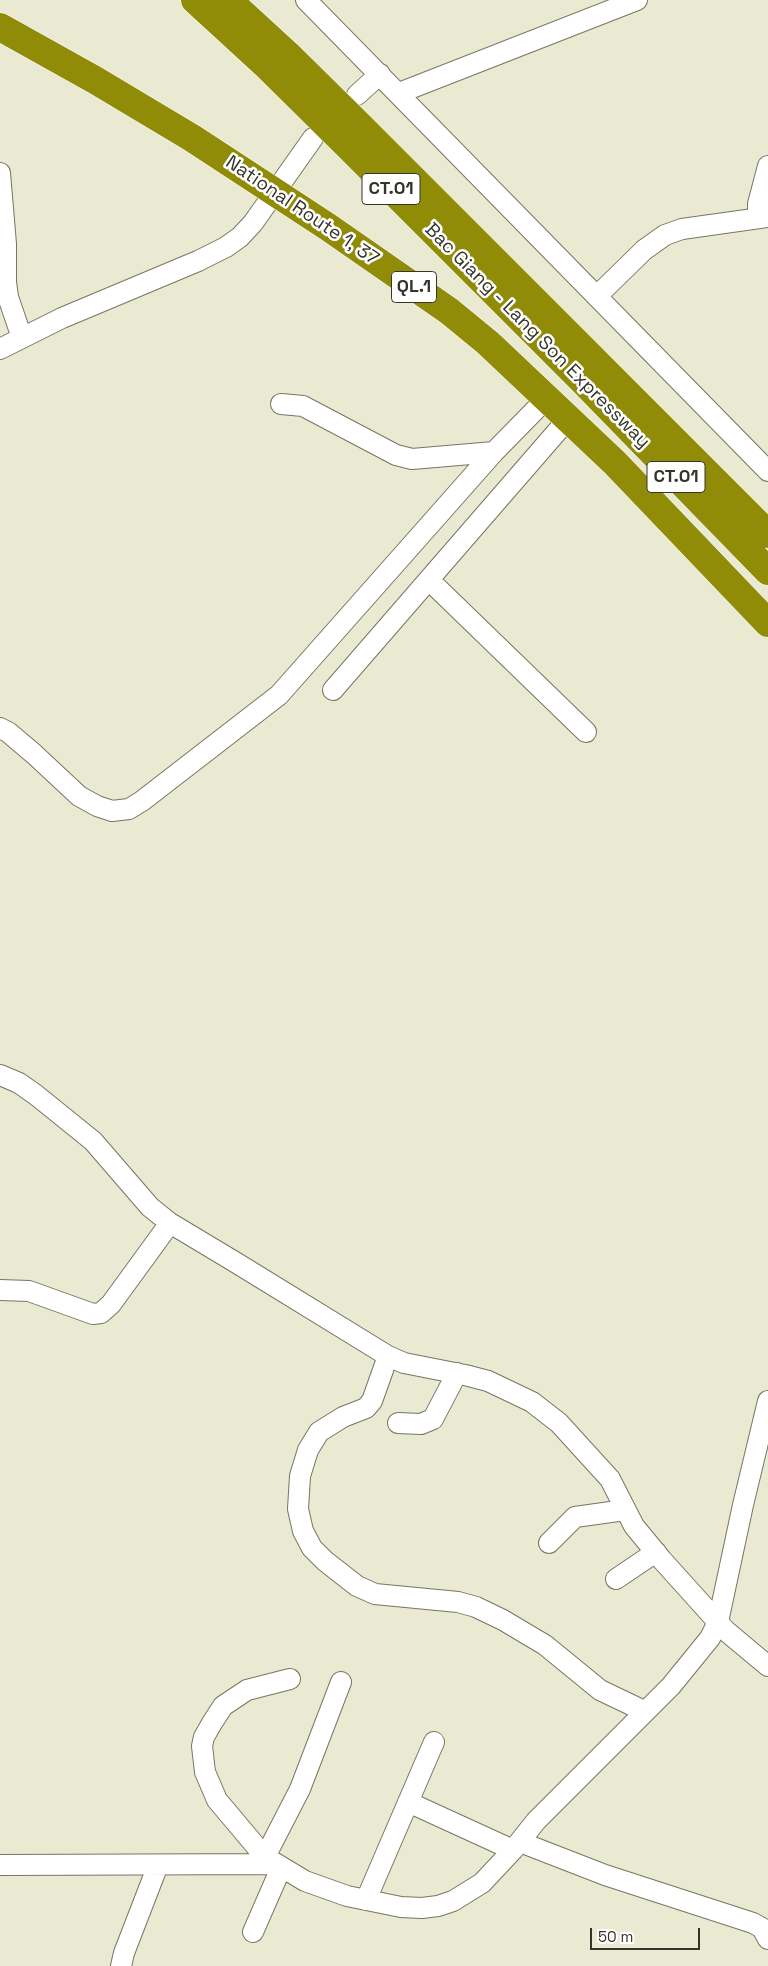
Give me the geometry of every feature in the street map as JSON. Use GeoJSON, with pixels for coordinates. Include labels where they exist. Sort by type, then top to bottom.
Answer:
{"type":"FeatureCollection","features":[{"type":"Feature","properties":{"kind":"highway","name":"Bac Giang - Lang Son Expressway"},"geometry":{"type":"LineString","coordinates":[[195,0],[268,67],[339,137],[584,382],[768,571]]}},
{"type":"Feature","properties":{"kind":"highway","name":"Bac Giang - Lang Son Expressway"},"geometry":{"type":"LineString","coordinates":[[228,0],[334,100],[768,534]]}},
{"type":"Feature","properties":{"kind":"highway","name":"National Route 1, 37"},"geometry":{"type":"LineString","coordinates":[[0,28],[95,80],[176,128],[449,311],[488,343],[614,463],[768,623]]}},
{"type":"Feature","properties":{"kind":"street"},"geometry":{"type":"LineString","coordinates":[[306,0],[768,471]]}},
{"type":"Feature","properties":{"kind":"street"},"geometry":{"type":"LineString","coordinates":[[399,94],[637,0]]}},
{"type":"Feature","properties":{"kind":"street"},"geometry":{"type":"LineString","coordinates":[[357,96],[380,74]]}},
{"type":"Feature","properties":{"kind":"street"},"geometry":{"type":"LineString","coordinates":[[0,349],[62,318],[198,261],[240,237],[253,223],[313,138]]}},
{"type":"Feature","properties":{"kind":"street"},"geometry":{"type":"LineString","coordinates":[[597,296],[644,250],[665,235],[682,229],[763,218],[758,204],[768,166]]}},
{"type":"Feature","properties":{"kind":"street"},"geometry":{"type":"LineString","coordinates":[[0,173],[8,297],[22,338]]}},
{"type":"Feature","properties":{"kind":"street"},"geometry":{"type":"LineString","coordinates":[[0,728],[34,754],[79,796],[97,806],[112,811],[129,808],[142,801],[279,695],[494,452],[547,398]]}},
{"type":"Feature","properties":{"kind":"street"},"geometry":{"type":"LineString","coordinates":[[281,404],[303,406],[396,455],[412,459],[494,452]]}},
{"type":"Feature","properties":{"kind":"street"},"geometry":{"type":"LineString","coordinates":[[333,690],[568,419]]}},
{"type":"Feature","properties":{"kind":"street"},"geometry":{"type":"LineString","coordinates":[[429,580],[586,732]]}},
{"type":"Feature","properties":{"kind":"street"},"geometry":{"type":"LineString","coordinates":[[0,1075],[19,1083],[36,1095],[93,1141],[150,1208],[170,1223],[388,1356],[404,1363],[457,1373],[488,1382],[532,1402],[559,1423],[610,1478],[634,1526],[718,1622],[768,1666]]}},
{"type":"Feature","properties":{"kind":"street"},"geometry":{"type":"LineString","coordinates":[[0,1290],[29,1291],[93,1314],[100,1313],[111,1304],[170,1223]]}},
{"type":"Feature","properties":{"kind":"street"},"geometry":{"type":"LineString","coordinates":[[388,1356],[372,1401],[366,1408],[343,1417],[319,1432],[308,1450],[300,1476],[298,1509],[303,1531],[312,1548],[325,1561],[357,1586],[375,1594],[458,1602],[476,1607],[503,1620],[545,1645],[600,1690],[644,1711]]}},
{"type":"Feature","properties":{"kind":"street"},"geometry":{"type":"LineString","coordinates":[[398,1423],[421,1424],[433,1419],[457,1373]]}},
{"type":"Feature","properties":{"kind":"street"},"geometry":{"type":"LineString","coordinates":[[290,1679],[247,1690],[223,1706],[204,1737],[202,1746],[205,1772],[217,1800],[273,1863],[305,1882],[347,1896],[401,1907],[422,1908],[453,1901],[482,1883],[517,1846],[536,1821],[676,1679],[710,1638],[718,1622],[743,1505],[767,1412]]}},
{"type":"Feature","properties":{"kind":"street"},"geometry":{"type":"LineString","coordinates":[[550,1543],[575,1517],[625,1510]]}},
{"type":"Feature","properties":{"kind":"street"},"geometry":{"type":"LineString","coordinates":[[616,1579],[656,1552]]}},
{"type":"Feature","properties":{"kind":"street"},"geometry":{"type":"LineString","coordinates":[[253,1932],[273,1863],[341,1682]]}},
{"type":"Feature","properties":{"kind":"street"},"geometry":{"type":"LineString","coordinates":[[366,1900],[434,1742]]}},
{"type":"Feature","properties":{"kind":"street"},"geometry":{"type":"LineString","coordinates":[[408,1802],[517,1846],[753,1923],[762,1928],[768,1939]]}},
{"type":"Feature","properties":{"kind":"street"},"geometry":{"type":"LineString","coordinates":[[0,1865],[273,1863]]}},
{"type":"Feature","properties":{"kind":"street"},"geometry":{"type":"LineString","coordinates":[[121,1966],[124,1953],[158,1865]]}}]}
